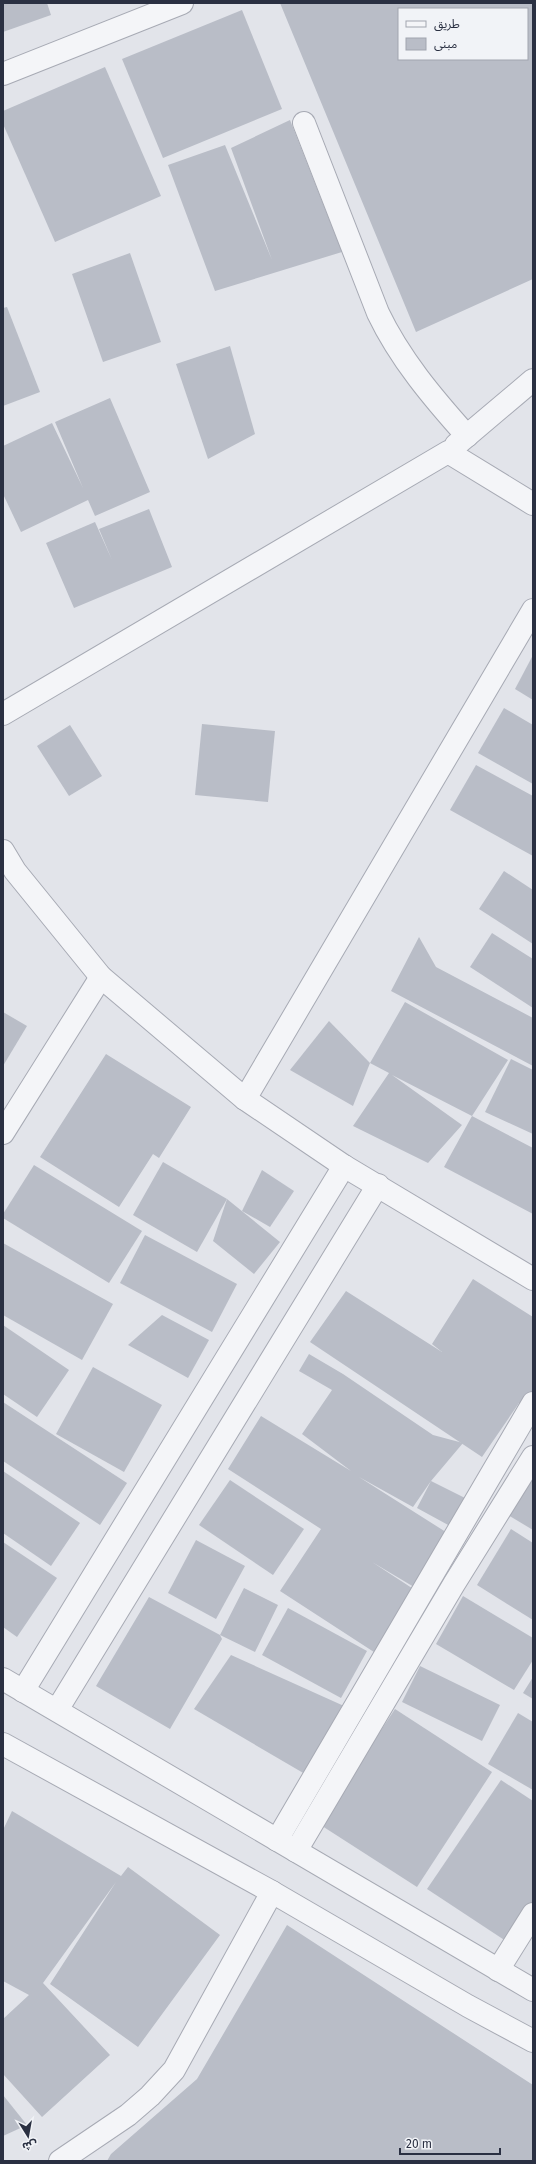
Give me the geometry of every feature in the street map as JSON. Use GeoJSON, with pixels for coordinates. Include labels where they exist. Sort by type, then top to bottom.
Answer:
{"type":"FeatureCollection","features":[{"type":"Feature","properties":{"kind":"street"},"geometry":{"type":"LineString","coordinates":[[3,74],[182,3]]}},
{"type":"Feature","properties":{"kind":"street"},"geometry":{"type":"LineString","coordinates":[[304,123],[378,313],[392,340],[433,398],[467,436]]}},
{"type":"Feature","properties":{"kind":"street"},"geometry":{"type":"LineString","coordinates":[[3,714],[448,452],[533,380]]}},
{"type":"Feature","properties":{"kind":"street"},"geometry":{"type":"LineString","coordinates":[[448,452],[533,504]]}},
{"type":"Feature","properties":{"kind":"street"},"geometry":{"type":"LineString","coordinates":[[245,1099],[533,610]]}},
{"type":"Feature","properties":{"kind":"street"},"geometry":{"type":"LineString","coordinates":[[3,851],[15,871],[101,977],[245,1099],[344,1166],[531,1274]]}},
{"type":"Feature","properties":{"kind":"street"},"geometry":{"type":"LineString","coordinates":[[3,1133],[101,977]]}},
{"type":"Feature","properties":{"kind":"street"},"geometry":{"type":"LineString","coordinates":[[23,1691],[344,1166]]}},
{"type":"Feature","properties":{"kind":"street"},"geometry":{"type":"LineString","coordinates":[[57,1710],[378,1185]]}},
{"type":"Feature","properties":{"kind":"street"},"geometry":{"type":"LineString","coordinates":[[277,1840],[533,1403]]}},
{"type":"Feature","properties":{"kind":"street"},"geometry":{"type":"LineString","coordinates":[[296,1851],[450,1591],[533,1457]]}},
{"type":"Feature","properties":{"kind":"street"},"geometry":{"type":"LineString","coordinates":[[3,1679],[533,1990]]}},
{"type":"Feature","properties":{"kind":"street"},"geometry":{"type":"LineString","coordinates":[[3,1744],[272,1892],[468,2006],[533,2041]]}},
{"type":"Feature","properties":{"kind":"street"},"geometry":{"type":"LineString","coordinates":[[60,2161],[128,2115],[150,2096],[174,2070],[272,1892]]}},
{"type":"Feature","properties":{"kind":"street"},"geometry":{"type":"LineString","coordinates":[[498,1970],[533,1914]]}},
{"type":"Feature","properties":{"kind":"building"},"geometry":{"type":"Polygon","coordinates":[[[3,3],[47,3],[51,15],[3,32],[3,3]]]}},
{"type":"Feature","properties":{"kind":"building"},"geometry":{"type":"Polygon","coordinates":[[[280,3],[533,3],[533,279],[416,332],[280,3]]]}},
{"type":"Feature","properties":{"kind":"building"},"geometry":{"type":"Polygon","coordinates":[[[242,10],[282,109],[163,158],[122,59],[242,10]]]}},
{"type":"Feature","properties":{"kind":"building"},"geometry":{"type":"Polygon","coordinates":[[[105,67],[161,196],[55,242],[3,124],[3,111],[105,67]]]}},
{"type":"Feature","properties":{"kind":"building"},"geometry":{"type":"Polygon","coordinates":[[[290,120],[342,252],[215,291],[168,165],[225,145],[272,260],[231,148],[290,120]]]}},
{"type":"Feature","properties":{"kind":"building"},"geometry":{"type":"Polygon","coordinates":[[[130,253],[161,342],[103,362],[72,274],[130,253]]]}},
{"type":"Feature","properties":{"kind":"building"},"geometry":{"type":"Polygon","coordinates":[[[7,307],[40,392],[3,406],[3,308],[7,307]]]}},
{"type":"Feature","properties":{"kind":"building"},"geometry":{"type":"Polygon","coordinates":[[[230,346],[255,434],[208,459],[176,364],[230,346]]]}},
{"type":"Feature","properties":{"kind":"building"},"geometry":{"type":"Polygon","coordinates":[[[110,398],[150,492],[95,516],[88,500],[21,532],[3,494],[3,446],[52,423],[83,488],[55,422],[110,398]]]}},
{"type":"Feature","properties":{"kind":"building"},"geometry":{"type":"Polygon","coordinates":[[[149,509],[172,567],[74,608],[46,543],[95,522],[112,560],[99,529],[149,509]]]}},
{"type":"Feature","properties":{"kind":"building"},"geometry":{"type":"Polygon","coordinates":[[[533,655],[533,700],[515,689],[533,655]]]}},
{"type":"Feature","properties":{"kind":"building"},"geometry":{"type":"Polygon","coordinates":[[[504,708],[533,725],[533,784],[478,753],[504,708]]]}},
{"type":"Feature","properties":{"kind":"building"},"geometry":{"type":"Polygon","coordinates":[[[202,724],[275,731],[268,802],[195,795],[202,724]]]}},
{"type":"Feature","properties":{"kind":"building"},"geometry":{"type":"Polygon","coordinates":[[[70,725],[102,776],[69,796],[37,746],[70,725]]]}},
{"type":"Feature","properties":{"kind":"building"},"geometry":{"type":"Polygon","coordinates":[[[476,765],[533,796],[533,856],[450,810],[476,765]]]}},
{"type":"Feature","properties":{"kind":"building"},"geometry":{"type":"Polygon","coordinates":[[[504,871],[533,890],[533,944],[479,909],[504,871]]]}},
{"type":"Feature","properties":{"kind":"building"},"geometry":{"type":"Polygon","coordinates":[[[492,933],[533,959],[533,1008],[470,967],[492,933]]]}},
{"type":"Feature","properties":{"kind":"building"},"geometry":{"type":"Polygon","coordinates":[[[419,937],[436,967],[533,1018],[533,1066],[391,991],[419,937]]]}},
{"type":"Feature","properties":{"kind":"building"},"geometry":{"type":"Polygon","coordinates":[[[405,1002],[508,1060],[472,1116],[392,1075],[462,1125],[428,1163],[353,1126],[389,1073],[370,1063],[405,1002]]]}},
{"type":"Feature","properties":{"kind":"building"},"geometry":{"type":"Polygon","coordinates":[[[3,1012],[27,1026],[3,1066],[3,1012]]]}},
{"type":"Feature","properties":{"kind":"building"},"geometry":{"type":"Polygon","coordinates":[[[329,1021],[370,1063],[353,1106],[290,1070],[329,1021]]]}},
{"type":"Feature","properties":{"kind":"building"},"geometry":{"type":"Polygon","coordinates":[[[106,1054],[191,1107],[159,1158],[153,1154],[119,1207],[40,1157],[106,1054]]]}},
{"type":"Feature","properties":{"kind":"building"},"geometry":{"type":"Polygon","coordinates":[[[511,1059],[533,1070],[533,1134],[485,1112],[511,1059]]]}},
{"type":"Feature","properties":{"kind":"building"},"geometry":{"type":"Polygon","coordinates":[[[472,1116],[533,1148],[533,1214],[444,1167],[472,1116]]]}},
{"type":"Feature","properties":{"kind":"building"},"geometry":{"type":"Polygon","coordinates":[[[163,1162],[227,1199],[197,1252],[133,1215],[163,1162]]]}},
{"type":"Feature","properties":{"kind":"building"},"geometry":{"type":"Polygon","coordinates":[[[34,1165],[142,1231],[109,1283],[3,1218],[3,1214],[34,1165]]]}},
{"type":"Feature","properties":{"kind":"building"},"geometry":{"type":"Polygon","coordinates":[[[262,1170],[294,1191],[270,1227],[242,1211],[262,1170]]]}},
{"type":"Feature","properties":{"kind":"building"},"geometry":{"type":"Polygon","coordinates":[[[227,1199],[280,1242],[254,1274],[213,1241],[227,1199]]]}},
{"type":"Feature","properties":{"kind":"building"},"geometry":{"type":"Polygon","coordinates":[[[145,1235],[237,1284],[212,1332],[120,1283],[145,1235]]]}},
{"type":"Feature","properties":{"kind":"building"},"geometry":{"type":"Polygon","coordinates":[[[3,1243],[113,1304],[82,1360],[3,1315],[3,1243]]]}},
{"type":"Feature","properties":{"kind":"building"},"geometry":{"type":"Polygon","coordinates":[[[473,1279],[533,1317],[533,1403],[530,1407],[519,1403],[482,1457],[310,1342],[346,1291],[442,1352],[432,1344],[473,1279]]]}},
{"type":"Feature","properties":{"kind":"building"},"geometry":{"type":"Polygon","coordinates":[[[162,1315],[209,1340],[188,1378],[128,1345],[162,1315]]]}},
{"type":"Feature","properties":{"kind":"building"},"geometry":{"type":"Polygon","coordinates":[[[3,1325],[69,1370],[37,1417],[3,1394],[3,1325]]]}},
{"type":"Feature","properties":{"kind":"building"},"geometry":{"type":"Polygon","coordinates":[[[309,1354],[343,1374],[433,1435],[463,1443],[431,1481],[413,1507],[359,1477],[449,1534],[414,1587],[372,1562],[418,1592],[377,1654],[280,1591],[321,1529],[228,1469],[261,1416],[351,1471],[302,1434],[332,1390],[299,1371],[309,1354]]]}},
{"type":"Feature","properties":{"kind":"building"},"geometry":{"type":"Polygon","coordinates":[[[93,1367],[162,1405],[124,1472],[56,1434],[93,1367]]]}},
{"type":"Feature","properties":{"kind":"building"},"geometry":{"type":"Polygon","coordinates":[[[3,1402],[127,1483],[100,1525],[3,1461],[3,1402]]]}},
{"type":"Feature","properties":{"kind":"building"},"geometry":{"type":"Polygon","coordinates":[[[3,1471],[80,1523],[51,1566],[3,1533],[3,1471]]]}},
{"type":"Feature","properties":{"kind":"building"},"geometry":{"type":"Polygon","coordinates":[[[533,1473],[533,1530],[508,1515],[533,1473]]]}},
{"type":"Feature","properties":{"kind":"building"},"geometry":{"type":"Polygon","coordinates":[[[230,1480],[304,1529],[273,1575],[199,1525],[230,1480]]]}},
{"type":"Feature","properties":{"kind":"building"},"geometry":{"type":"Polygon","coordinates":[[[431,1481],[465,1498],[450,1526],[417,1508],[431,1481]]]}},
{"type":"Feature","properties":{"kind":"building"},"geometry":{"type":"Polygon","coordinates":[[[511,1529],[533,1543],[533,1620],[477,1585],[511,1529]]]}},
{"type":"Feature","properties":{"kind":"building"},"geometry":{"type":"Polygon","coordinates":[[[196,1540],[245,1566],[216,1619],[168,1593],[196,1540]]]}},
{"type":"Feature","properties":{"kind":"building"},"geometry":{"type":"Polygon","coordinates":[[[3,1542],[57,1578],[17,1637],[3,1627],[3,1542]]]}},
{"type":"Feature","properties":{"kind":"building"},"geometry":{"type":"Polygon","coordinates":[[[244,1588],[278,1605],[255,1652],[220,1635],[244,1588]]]}},
{"type":"Feature","properties":{"kind":"building"},"geometry":{"type":"Polygon","coordinates":[[[463,1596],[533,1638],[533,1660],[514,1690],[436,1644],[463,1596]]]}},
{"type":"Feature","properties":{"kind":"building"},"geometry":{"type":"Polygon","coordinates":[[[149,1597],[220,1635],[222,1639],[170,1729],[96,1686],[149,1597]]]}},
{"type":"Feature","properties":{"kind":"building"},"geometry":{"type":"Polygon","coordinates":[[[288,1608],[367,1651],[341,1698],[262,1655],[288,1608]]]}},
{"type":"Feature","properties":{"kind":"building"},"geometry":{"type":"Polygon","coordinates":[[[231,1655],[344,1706],[305,1774],[194,1709],[231,1655]]]}},
{"type":"Feature","properties":{"kind":"building"},"geometry":{"type":"Polygon","coordinates":[[[420,1666],[500,1705],[482,1741],[402,1702],[420,1666]]]}},
{"type":"Feature","properties":{"kind":"building"},"geometry":{"type":"Polygon","coordinates":[[[533,1677],[533,1699],[523,1693],[533,1677]]]}},
{"type":"Feature","properties":{"kind":"building"},"geometry":{"type":"Polygon","coordinates":[[[395,1709],[492,1772],[417,1887],[319,1824],[395,1709]]]}},
{"type":"Feature","properties":{"kind":"building"},"geometry":{"type":"Polygon","coordinates":[[[518,1713],[533,1722],[533,1790],[488,1764],[518,1713]]]}},
{"type":"Feature","properties":{"kind":"building"},"geometry":{"type":"Polygon","coordinates":[[[501,1780],[533,1801],[533,1914],[512,1945],[427,1889],[501,1780]]]}},
{"type":"Feature","properties":{"kind":"building"},"geometry":{"type":"Polygon","coordinates":[[[12,1811],[121,1876],[128,1867],[220,1935],[138,2047],[50,1984],[116,1882],[43,1983],[110,2055],[42,2117],[3,2074],[3,2019],[29,1995],[3,1981],[3,1830],[12,1811]]]}},
{"type":"Feature","properties":{"kind":"building"},"geometry":{"type":"Polygon","coordinates":[[[287,1925],[533,2085],[533,2161],[107,2161],[111,2154],[197,2079],[287,1925]]]}},
{"type":"Feature","properties":{"kind":"building"},"geometry":{"type":"Polygon","coordinates":[[[3,2095],[27,2125],[3,2136],[3,2095]]]}}]}
